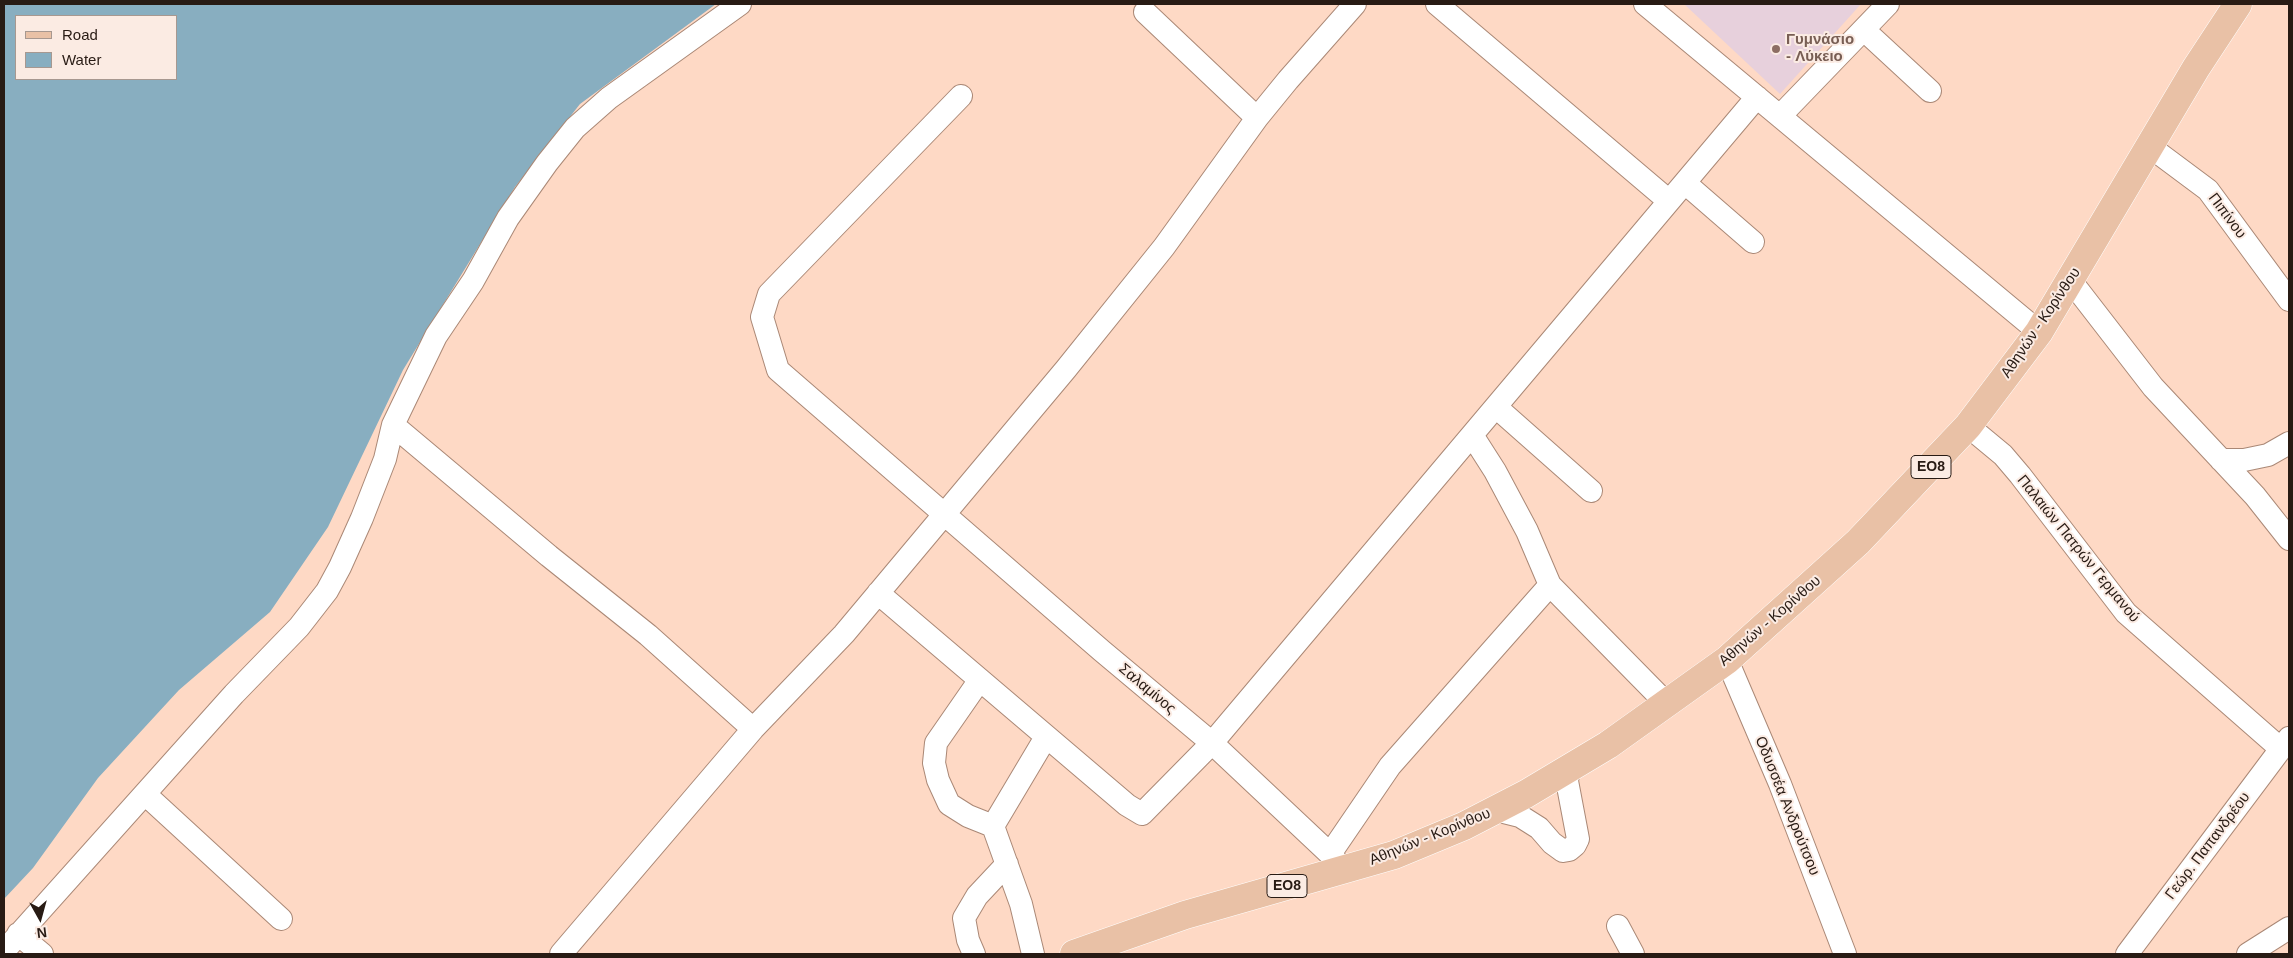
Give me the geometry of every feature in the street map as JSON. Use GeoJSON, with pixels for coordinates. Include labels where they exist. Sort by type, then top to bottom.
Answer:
{"type":"FeatureCollection","features":[{"type":"Feature","properties":{"kind":"main road","name":"Αθηνών - Κορίνθου"},"geometry":{"type":"LineString","coordinates":[[1074,954],[1337,862],[1394,855],[1496,810],[1608,746],[1727,660],[1858,542],[1968,426],[2039,332],[2071,281],[2149,146],[2238,4]]}},
{"type":"Feature","properties":{"kind":"street"},"geometry":{"type":"LineString","coordinates":[[42,954],[11,942],[234,694],[299,627],[326,591],[340,567],[366,509],[386,459],[393,425],[436,336],[473,281],[508,218],[575,128],[609,98],[740,4]]}},
{"type":"Feature","properties":{"kind":"street"},"geometry":{"type":"LineString","coordinates":[[561,954],[753,729],[844,634],[1164,247],[1257,118],[1355,4]]}},
{"type":"Feature","properties":{"kind":"street"},"geometry":{"type":"LineString","coordinates":[[1437,4],[1669,201]]}},
{"type":"Feature","properties":{"kind":"street"},"geometry":{"type":"LineString","coordinates":[[1645,4],[2039,332]]}},
{"type":"Feature","properties":{"kind":"street"},"geometry":{"type":"LineString","coordinates":[[1780,116],[1888,4]]}},
{"type":"Feature","properties":{"kind":"street"},"geometry":{"type":"LineString","coordinates":[[1145,12],[1257,118]]}},
{"type":"Feature","properties":{"kind":"street"},"geometry":{"type":"LineString","coordinates":[[1864,30],[1930,91]]}},
{"type":"Feature","properties":{"kind":"street","name":"Σαλαμίνος"},"geometry":{"type":"LineString","coordinates":[[962,96],[768,294],[762,317],[778,370],[1212,744],[1337,862]]}},
{"type":"Feature","properties":{"kind":"street"},"geometry":{"type":"LineString","coordinates":[[878,593],[1126,805],[1142,814],[1212,744],[1757,97]]}},
{"type":"Feature","properties":{"kind":"street","name":"Πιπίνου"},"geometry":{"type":"LineString","coordinates":[[2149,146],[2208,190],[2289,300]]}},
{"type":"Feature","properties":{"kind":"street"},"geometry":{"type":"LineString","coordinates":[[1685,183],[1753,242]]}},
{"type":"Feature","properties":{"kind":"street"},"geometry":{"type":"LineString","coordinates":[[2071,281],[2153,387],[2255,496],[2289,539]]}},
{"type":"Feature","properties":{"kind":"street"},"geometry":{"type":"LineString","coordinates":[[1496,407],[1591,491]]}},
{"type":"Feature","properties":{"kind":"street"},"geometry":{"type":"LineString","coordinates":[[393,425],[549,556],[655,641],[753,729]]}},
{"type":"Feature","properties":{"kind":"street","name":"Παλαιών Πατρών Γερμανού"},"geometry":{"type":"LineString","coordinates":[[1968,426],[2002,455],[2020,475],[2126,613],[2285,743]]}},
{"type":"Feature","properties":{"kind":"street"},"geometry":{"type":"LineString","coordinates":[[1472,435],[1495,471],[1527,531],[1550,585],[1667,704]]}},
{"type":"Feature","properties":{"kind":"street"},"geometry":{"type":"LineString","coordinates":[[2221,460],[2244,460],[2268,455],[2289,443]]}},
{"type":"Feature","properties":{"kind":"street"},"geometry":{"type":"LineString","coordinates":[[1337,862],[1390,766],[1550,585]]}},
{"type":"Feature","properties":{"kind":"street","name":"Οδυσσέα Ανδρούτσου"},"geometry":{"type":"LineString","coordinates":[[1727,660],[1780,784],[1845,954]]}},
{"type":"Feature","properties":{"kind":"street"},"geometry":{"type":"LineString","coordinates":[[980,681],[936,743],[934,763],[938,780],[949,804],[968,816],[993,826],[1021,904],[1032,954]]}},
{"type":"Feature","properties":{"kind":"street"},"geometry":{"type":"LineString","coordinates":[[993,826],[1046,737]]}},
{"type":"Feature","properties":{"kind":"street","name":"Γεώρ. Παπανδρέου"},"geometry":{"type":"LineString","coordinates":[[2127,954],[2285,743]]}},
{"type":"Feature","properties":{"kind":"street"},"geometry":{"type":"LineString","coordinates":[[1496,810],[1520,816],[1539,828],[1552,843],[1563,850],[1569,850],[1578,840],[1567,781],[1569,769]]}},
{"type":"Feature","properties":{"kind":"street"},"geometry":{"type":"LineString","coordinates":[[145,794],[281,919]]}},
{"type":"Feature","properties":{"kind":"street"},"geometry":{"type":"LineString","coordinates":[[974,954],[968,940],[964,918],[977,896],[1007,864]]}},
{"type":"Feature","properties":{"kind":"street"},"geometry":{"type":"LineString","coordinates":[[1618,926],[1633,954]]}},
{"type":"Feature","properties":{"kind":"street"},"geometry":{"type":"LineString","coordinates":[[2248,954],[2289,928]]}},
{"type":"Feature","properties":{"kind":"shaded area","name":"Γυμνάσιο - Λύκειο"},"geometry":{"type":"Polygon","coordinates":[[[1684,4],[1861,4],[1780,94],[1684,4]]]}},
{"type":"Feature","properties":{"kind":"water"},"geometry":{"type":"Polygon","coordinates":[[[4,4],[716,4],[580,104],[515,187],[403,370],[328,527],[270,612],[179,690],[98,778],[33,868],[4,899],[4,4]]]}},
{"type":"Feature","properties":{"kind":"place","name":"Γυμνάσιο - Λύκειο"},"geometry":{"type":"Point","coordinates":[1776,49]}}]}
